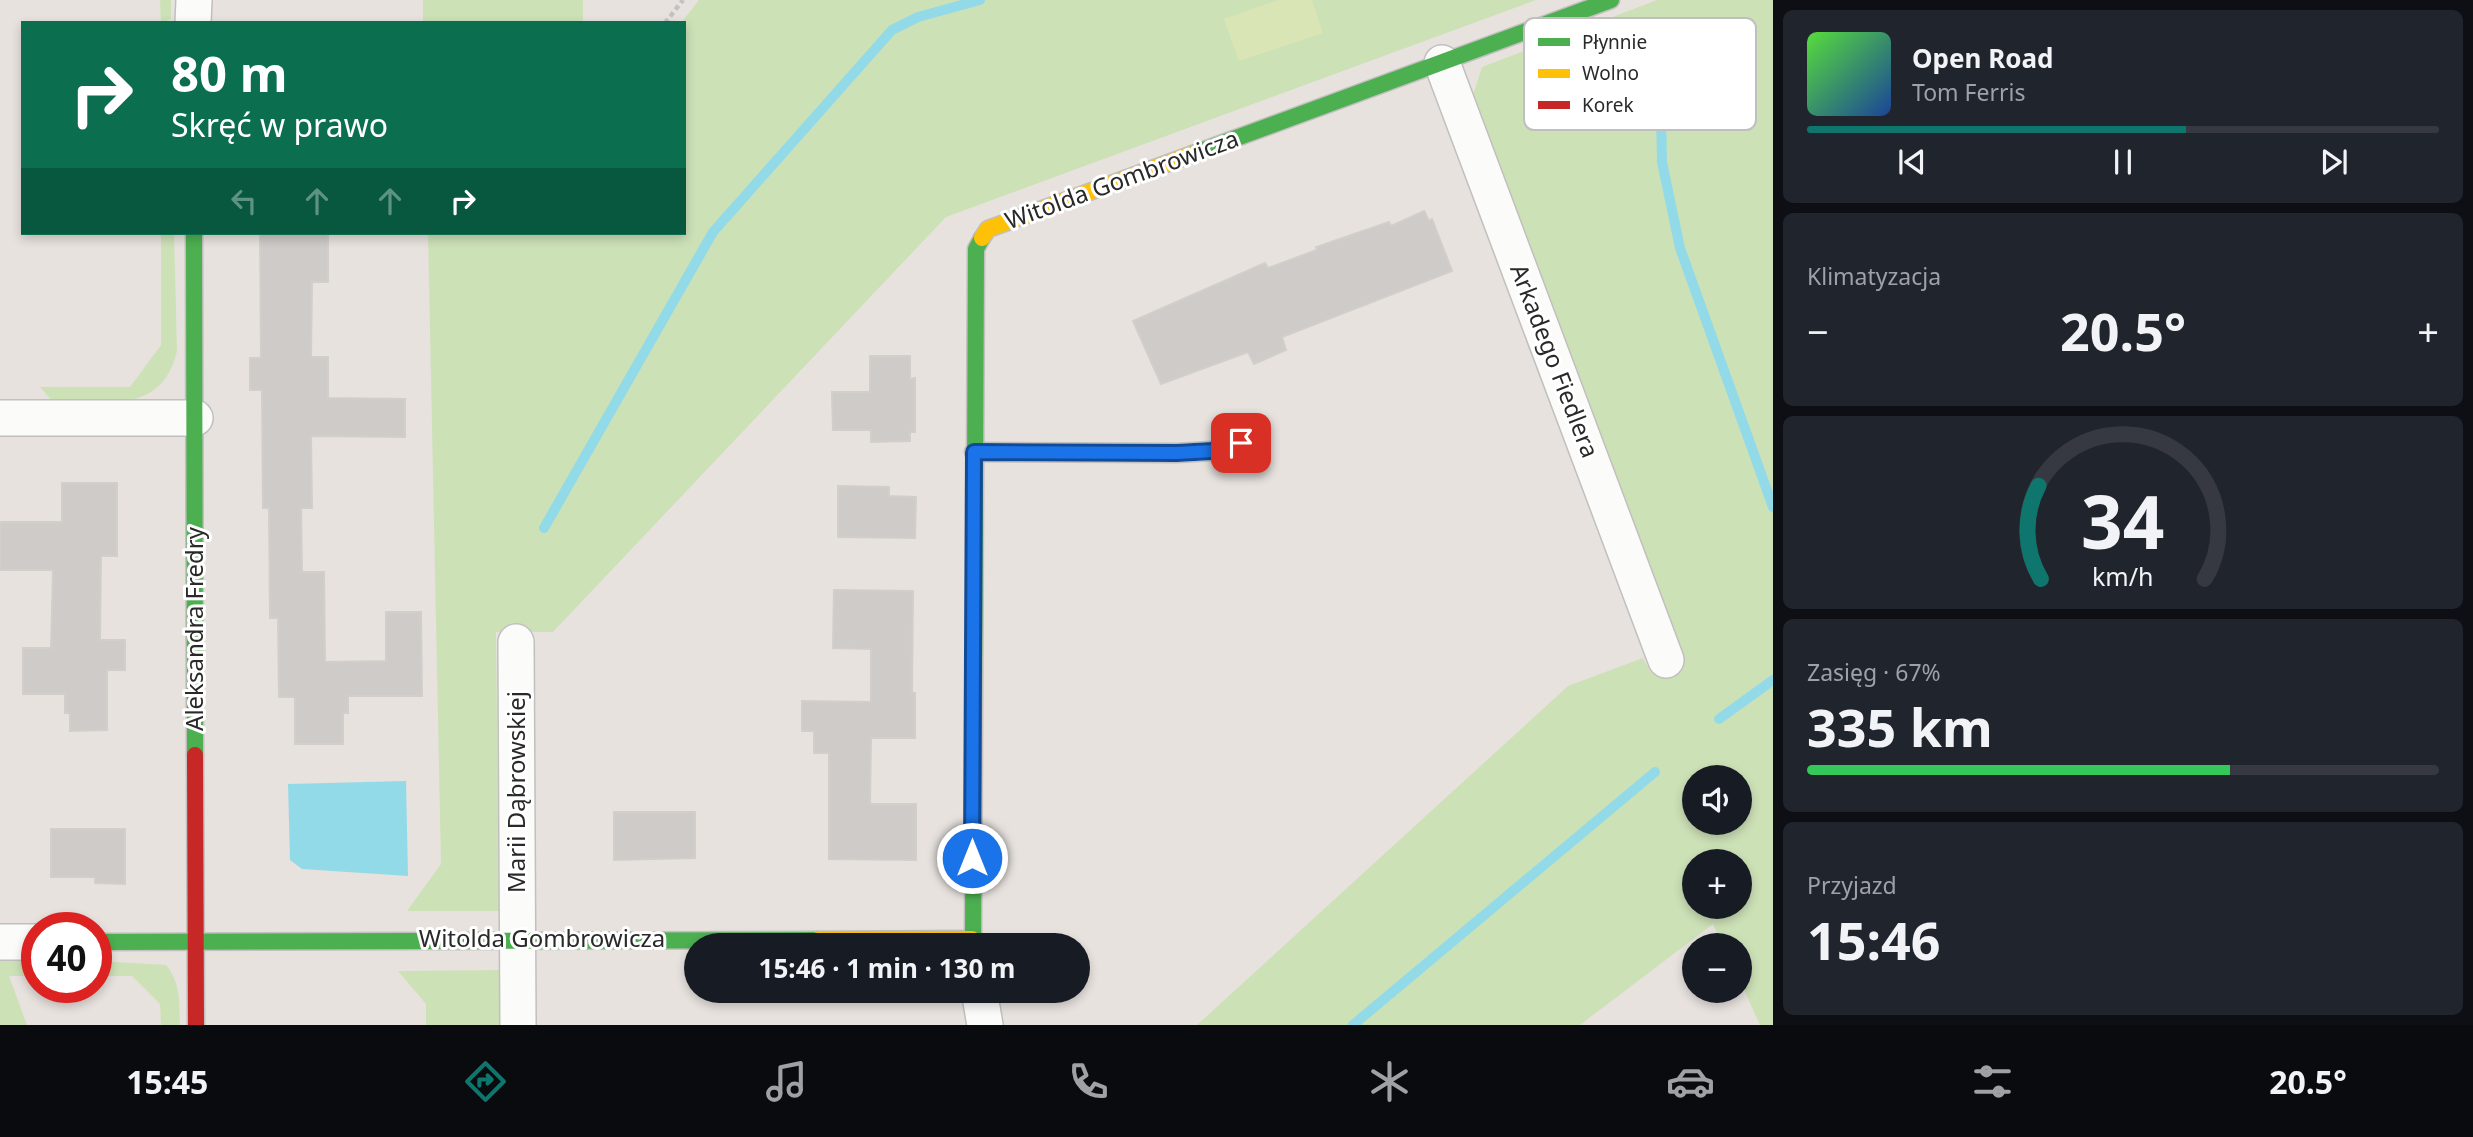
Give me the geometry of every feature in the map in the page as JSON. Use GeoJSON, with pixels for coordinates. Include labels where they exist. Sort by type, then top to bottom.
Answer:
{"type":"FeatureCollection","features":[{"type":"Feature","properties":{"kind":"street"},"geometry":{"type":"LineString","coordinates":[[193,21],[194,0]]}},
{"type":"Feature","properties":{"kind":"street","name":"Witolda Gombrowicza"},"geometry":{"type":"LineString","coordinates":[[1563,18],[1611,0]]}},
{"type":"Feature","properties":{"kind":"street","name":"Witolda Gombrowicza"},"geometry":{"type":"LineString","coordinates":[[972,933],[976,249],[988,229],[1524,32]]}},
{"type":"Feature","properties":{"kind":"street","name":"Arkadego Fiedlera"},"geometry":{"type":"LineString","coordinates":[[1442,63],[1666,660]]}},
{"type":"Feature","properties":{"kind":"street","name":"Aleksandra Fredry"},"geometry":{"type":"LineString","coordinates":[[194,235],[195,1025]]}},
{"type":"Feature","properties":{"kind":"street"},"geometry":{"type":"LineString","coordinates":[[0,418],[195,418]]}},
{"type":"Feature","properties":{"kind":"street","name":"Marii Dąbrowskiej"},"geometry":{"type":"LineString","coordinates":[[516,642],[518,1025]]}},
{"type":"Feature","properties":{"kind":"street","name":"Witolda Gombrowicza"},"geometry":{"type":"LineString","coordinates":[[112,942],[518,938],[684,939]]}},
{"type":"Feature","properties":{"kind":"street"},"geometry":{"type":"LineString","coordinates":[[0,942],[21,942]]}},
{"type":"Feature","properties":{"kind":"street"},"geometry":{"type":"LineString","coordinates":[[981,1003],[985,1025]]}},
{"type":"Feature","properties":{"kind":"lane"},"geometry":{"type":"LineString","coordinates":[[974,452],[1177,453],[1212,451],[1241,443]]}},
{"type":"Feature","properties":{"kind":"path"},"geometry":{"type":"LineString","coordinates":[[667,21],[683,0]]}},
{"type":"Feature","properties":{"kind":"green space"},"geometry":{"type":"Polygon","coordinates":[[[160,0],[171,0],[171,19],[161,21],[160,0]]]}},
{"type":"Feature","properties":{"kind":"green space"},"geometry":{"type":"Polygon","coordinates":[[[423,0],[583,0],[583,21],[423,21],[423,0]]]}},
{"type":"Feature","properties":{"kind":"green space"},"geometry":{"type":"Polygon","coordinates":[[[699,0],[1536,0],[946,217],[553,632],[496,632],[499,911],[407,911],[441,864],[428,235],[686,235],[686,21],[683,21],[699,0]]]}},
{"type":"Feature","properties":{"kind":"green space"},"geometry":{"type":"Polygon","coordinates":[[[1278,0],[1312,0],[1323,33],[1239,61],[1224,19],[1278,0]]]}},
{"type":"Feature","properties":{"kind":"green space"},"geometry":{"type":"Polygon","coordinates":[[[1657,0],[1773,0],[1773,1025],[1760,1025],[1750,1003],[1752,933],[1717,933],[1713,924],[1701,933],[1682,933],[1682,948],[1580,1025],[1197,1025],[1568,686],[1643,658],[1651,673],[1683,654],[1472,98],[1482,67],[1524,51],[1524,130],[1756,130],[1756,18],[1610,18],[1657,0]]]}},
{"type":"Feature","properties":{"kind":"green space"},"geometry":{"type":"Polygon","coordinates":[[[161,235],[174,235],[177,351],[169,372],[158,386],[145,395],[110,402],[52,401],[40,387],[130,387],[161,345],[161,235]]]}},
{"type":"Feature","properties":{"kind":"green space"},"geometry":{"type":"Polygon","coordinates":[[[0,960],[21,961],[21,976],[9,976],[27,1025],[0,1025],[0,960]]]}},
{"type":"Feature","properties":{"kind":"green space"},"geometry":{"type":"Polygon","coordinates":[[[112,962],[166,965],[177,986],[180,1025],[161,1025],[160,1004],[132,976],[112,976],[112,962]]]}},
{"type":"Feature","properties":{"kind":"green space"},"geometry":{"type":"Polygon","coordinates":[[[506,970],[506,1025],[426,1025],[426,1004],[398,971],[506,970]]]}},
{"type":"Feature","properties":{"kind":"water"},"geometry":{"type":"Polygon","coordinates":[[[406,781],[408,876],[302,869],[290,860],[288,784],[406,781]]]}},
{"type":"Feature","properties":{"kind":"building"},"geometry":{"type":"Polygon","coordinates":[[[1424,211],[1429,221],[1432,219],[1452,271],[1282,337],[1286,350],[1254,364],[1248,352],[1161,384],[1133,321],[1265,263],[1268,268],[1317,250],[1316,247],[1389,222],[1391,226],[1424,211]]]}},
{"type":"Feature","properties":{"kind":"building"},"geometry":{"type":"Polygon","coordinates":[[[260,235],[328,235],[328,282],[312,282],[311,357],[328,357],[328,398],[405,399],[405,437],[311,436],[312,508],[301,508],[302,572],[324,572],[325,662],[386,661],[386,612],[421,612],[422,696],[348,696],[348,713],[343,713],[343,744],[295,744],[295,697],[279,697],[278,618],[270,618],[269,508],[263,508],[262,390],[250,390],[250,358],[261,358],[260,235]]]}},
{"type":"Feature","properties":{"kind":"building"},"geometry":{"type":"Polygon","coordinates":[[[870,356],[910,356],[910,379],[915,378],[915,432],[910,432],[910,441],[871,442],[871,430],[833,430],[832,392],[870,392],[870,356]]]}},
{"type":"Feature","properties":{"kind":"building"},"geometry":{"type":"Polygon","coordinates":[[[62,483],[117,483],[117,556],[101,556],[100,640],[125,640],[125,670],[107,670],[107,730],[70,731],[70,713],[65,713],[65,694],[23,694],[23,648],[51,648],[53,570],[0,570],[0,522],[62,522],[62,483]]]}},
{"type":"Feature","properties":{"kind":"building"},"geometry":{"type":"Polygon","coordinates":[[[838,486],[889,487],[889,496],[916,497],[915,538],[838,537],[838,486]]]}},
{"type":"Feature","properties":{"kind":"building"},"geometry":{"type":"Polygon","coordinates":[[[834,590],[913,591],[912,693],[915,693],[915,738],[871,738],[870,804],[916,804],[916,860],[829,859],[829,753],[814,753],[814,731],[802,731],[802,701],[871,702],[871,649],[833,648],[834,590]]]}},
{"type":"Feature","properties":{"kind":"building"},"geometry":{"type":"Polygon","coordinates":[[[614,812],[695,812],[695,858],[614,860],[614,812]]]}},
{"type":"Feature","properties":{"kind":"building"},"geometry":{"type":"Polygon","coordinates":[[[51,829],[125,829],[125,884],[95,883],[95,877],[51,877],[51,829]]]}},
{"type":"Feature","properties":{"kind":"waterway"},"geometry":{"type":"LineString","coordinates":[[544,528],[713,232],[892,30],[918,17],[980,0]]}},
{"type":"Feature","properties":{"kind":"waterway"},"geometry":{"type":"LineString","coordinates":[[1661,130],[1662,162],[1680,248],[1773,507]]}},
{"type":"Feature","properties":{"kind":"waterway"},"geometry":{"type":"LineString","coordinates":[[1719,719],[1773,680]]}},
{"type":"Feature","properties":{"kind":"waterway"},"geometry":{"type":"LineString","coordinates":[[1353,1025],[1655,772]]}},
{"type":"Feature","properties":{"kind":"traffic: fast"},"geometry":{"type":"LineString","coordinates":[[1562,18],[1611,0]]}},
{"type":"Feature","properties":{"kind":"traffic: fast"},"geometry":{"type":"LineString","coordinates":[[1193,154],[1524,32]]}},
{"type":"Feature","properties":{"kind":"traffic: fast"},"geometry":{"type":"LineString","coordinates":[[194,235],[195,755]]}},
{"type":"Feature","properties":{"kind":"traffic: fast"},"geometry":{"type":"LineString","coordinates":[[973,933],[976,249],[982,238]]}},
{"type":"Feature","properties":{"kind":"traffic: fast"},"geometry":{"type":"LineString","coordinates":[[112,942],[684,940]]}},
{"type":"Feature","properties":{"kind":"traffic: slow"},"geometry":{"type":"LineString","coordinates":[[982,238],[988,229],[1193,154]]}},
{"type":"Feature","properties":{"kind":"traffic: jam"},"geometry":{"type":"LineString","coordinates":[[195,755],[196,1025]]}},
{"type":"Feature","properties":{"kind":"route"},"geometry":{"type":"LineString","coordinates":[[972,858],[974,452],[1177,453],[1212,451],[1241,443]]}}]}
